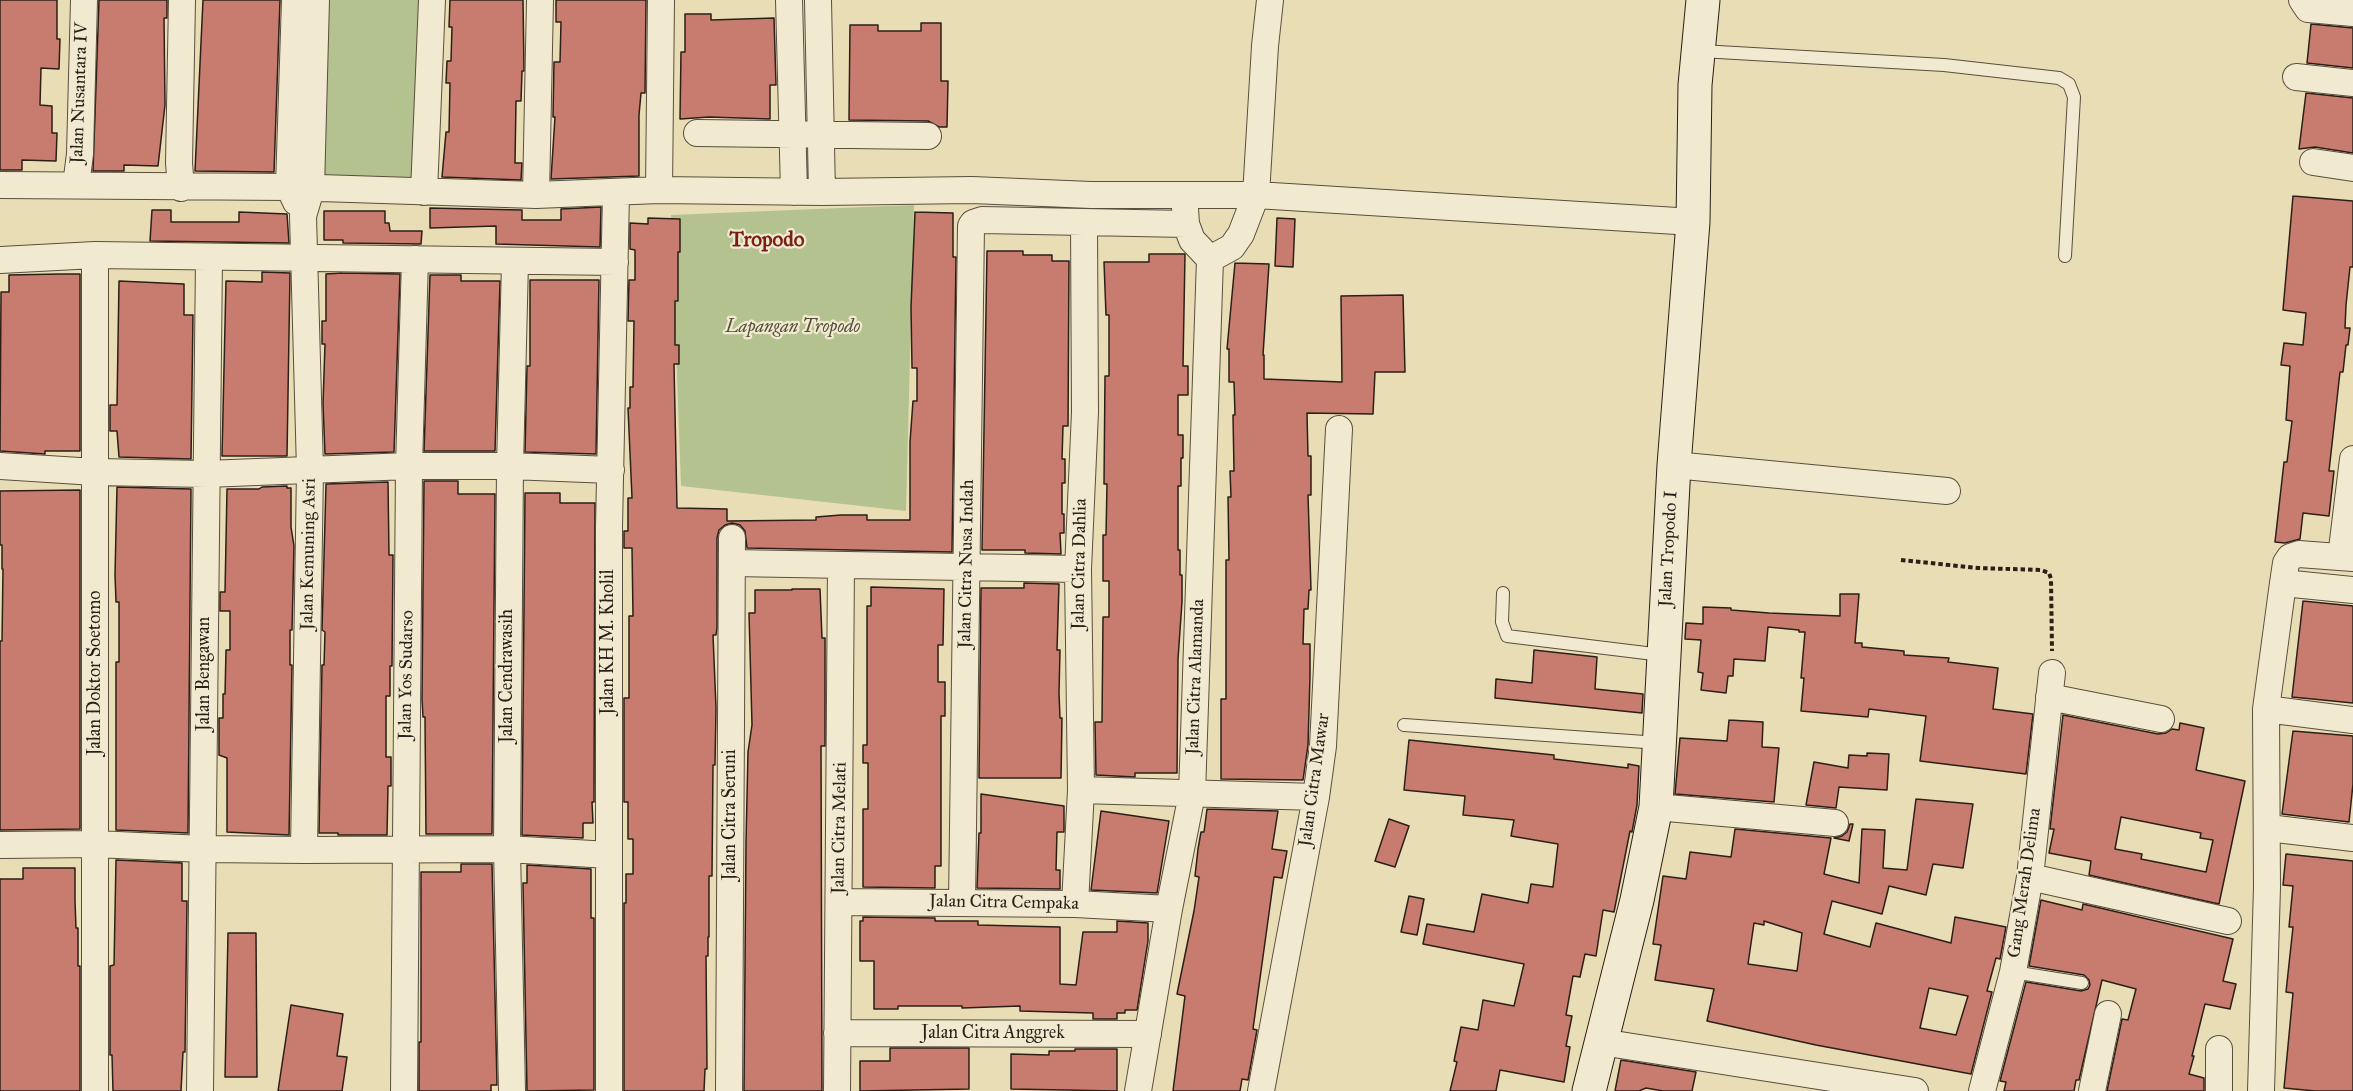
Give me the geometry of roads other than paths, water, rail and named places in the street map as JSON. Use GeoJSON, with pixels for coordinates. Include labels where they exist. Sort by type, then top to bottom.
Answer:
{"type":"FeatureCollection","features":[{"type":"Feature","properties":{"kind":"street","name":"Jalan Nusantara IV"},"geometry":{"type":"LineString","coordinates":[[76,185],[80,154],[84,0]]}},
{"type":"Feature","properties":{"kind":"street"},"geometry":{"type":"LineString","coordinates":[[181,188],[179,163],[182,0]]}},
{"type":"Feature","properties":{"kind":"street"},"geometry":{"type":"LineString","coordinates":[[296,0],[300,188]]}},
{"type":"Feature","properties":{"kind":"street"},"geometry":{"type":"LineString","coordinates":[[300,188],[316,0]]}},
{"type":"Feature","properties":{"kind":"street"},"geometry":{"type":"LineString","coordinates":[[424,192],[432,0]]}},
{"type":"Feature","properties":{"kind":"street"},"geometry":{"type":"LineString","coordinates":[[536,195],[540,0]]}},
{"type":"Feature","properties":{"kind":"street"},"geometry":{"type":"LineString","coordinates":[[659,190],[661,0]]}},
{"type":"Feature","properties":{"kind":"street"},"geometry":{"type":"LineString","coordinates":[[789,0],[794,192]]}},
{"type":"Feature","properties":{"kind":"street"},"geometry":{"type":"LineString","coordinates":[[818,0],[822,192]]}},
{"type":"Feature","properties":{"kind":"street"},"geometry":{"type":"LineString","coordinates":[[1185,196],[1186,224],[1192,240],[1210,259],[1232,247],[1241,234],[1256,195],[1270,0]]}},
{"type":"Feature","properties":{"kind":"street","name":"Jalan Tropodo I"},"geometry":{"type":"LineString","coordinates":[[1589,1091],[1637,900],[1656,807],[1674,465],[1693,222],[1698,51],[1703,0]]}},
{"type":"Feature","properties":{"kind":"street"},"geometry":{"type":"LineString","coordinates":[[2302,0],[2308,9],[2353,13]]}},
{"type":"Feature","properties":{"kind":"street"},"geometry":{"type":"LineString","coordinates":[[2296,76],[2353,82]]}},
{"type":"Feature","properties":{"kind":"street"},"geometry":{"type":"LineString","coordinates":[[697,133],[928,136]]}},
{"type":"Feature","properties":{"kind":"street"},"geometry":{"type":"LineString","coordinates":[[2313,162],[2353,168]]}},
{"type":"Feature","properties":{"kind":"street"},"geometry":{"type":"LineString","coordinates":[[0,185],[300,188],[536,195],[659,190],[794,192],[972,190],[1185,196],[1256,195],[1693,222]]}},
{"type":"Feature","properties":{"kind":"street","name":"Jalan Kemuning Asri"},"geometry":{"type":"LineString","coordinates":[[300,188],[303,216],[310,470],[304,850]]}},
{"type":"Feature","properties":{"kind":"street","name":"Jalan KH M. Kholil"},"geometry":{"type":"LineString","coordinates":[[609,1091],[609,527],[616,193]]}},
{"type":"Feature","properties":{"kind":"street","name":"Jalan Citra Nusa Indah"},"geometry":{"type":"LineString","coordinates":[[962,902],[971,226],[982,220],[1084,224]]}},
{"type":"Feature","properties":{"kind":"street"},"geometry":{"type":"LineString","coordinates":[[1084,224],[1186,224]]}},
{"type":"Feature","properties":{"kind":"street","name":"Jalan Citra Dahlia"},"geometry":{"type":"LineString","coordinates":[[1076,904],[1082,790],[1078,569],[1085,412],[1084,224]]}},
{"type":"Feature","properties":{"kind":"street"},"geometry":{"type":"LineString","coordinates":[[0,261],[95,255],[615,262]]}},
{"type":"Feature","properties":{"kind":"street","name":"Jalan Doktor Soetomo"},"geometry":{"type":"LineString","coordinates":[[95,255],[95,1091]]}},
{"type":"Feature","properties":{"kind":"street","name":"Jalan Bengawan"},"geometry":{"type":"LineString","coordinates":[[200,1091],[209,258]]}},
{"type":"Feature","properties":{"kind":"street","name":"Jalan Yos Sudarso"},"geometry":{"type":"LineString","coordinates":[[404,1091],[409,466],[415,259]]}},
{"type":"Feature","properties":{"kind":"street","name":"Jalan Citra Alamanda"},"geometry":{"type":"LineString","coordinates":[[1138,1091],[1169,909],[1192,794],[1210,259]]}},
{"type":"Feature","properties":{"kind":"street","name":"Jalan Cendrawasih"},"geometry":{"type":"LineString","coordinates":[[512,1091],[507,849],[510,466],[515,262]]}},
{"type":"Feature","properties":{"kind":"street","name":"Jalan Citra Mawar"},"geometry":{"type":"LineString","coordinates":[[1262,1091],[1316,797],[1323,746],[1339,429]]}},
{"type":"Feature","properties":{"kind":"street"},"geometry":{"type":"LineString","coordinates":[[2261,1091],[2268,828],[2266,709],[2283,583],[2286,563],[2290,557],[2299,554],[2347,558],[2353,459]]}},
{"type":"Feature","properties":{"kind":"street"},"geometry":{"type":"LineString","coordinates":[[1674,465],[1947,491]]}},
{"type":"Feature","properties":{"kind":"street"},"geometry":{"type":"LineString","coordinates":[[0,466],[95,472],[206,474],[409,466],[510,466],[611,470]]}},
{"type":"Feature","properties":{"kind":"street","name":"Jalan Citra Seruni"},"geometry":{"type":"LineString","coordinates":[[729,1091],[732,551],[841,565]]}},
{"type":"Feature","properties":{"kind":"street"},"geometry":{"type":"LineString","coordinates":[[841,565],[1078,569]]}},
{"type":"Feature","properties":{"kind":"street","name":"Jalan Citra Melati"},"geometry":{"type":"LineString","coordinates":[[837,1091],[841,565]]}},
{"type":"Feature","properties":{"kind":"street"},"geometry":{"type":"LineString","coordinates":[[2283,583],[2353,590]]}},
{"type":"Feature","properties":{"kind":"street","name":"Gang Merah Delima"},"geometry":{"type":"LineString","coordinates":[[1982,1091],[2013,972],[2030,877],[2050,685],[2161,719]]}},
{"type":"Feature","properties":{"kind":"street"},"geometry":{"type":"LineString","coordinates":[[2266,709],[2353,720]]}},
{"type":"Feature","properties":{"kind":"street"},"geometry":{"type":"LineString","coordinates":[[1082,790],[1316,797]]}},
{"type":"Feature","properties":{"kind":"street"},"geometry":{"type":"LineString","coordinates":[[1656,807],[1835,824]]}},
{"type":"Feature","properties":{"kind":"street"},"geometry":{"type":"LineString","coordinates":[[2268,828],[2353,838]]}},
{"type":"Feature","properties":{"kind":"street"},"geometry":{"type":"LineString","coordinates":[[0,844],[96,844],[203,849],[304,850],[507,849],[609,855]]}},
{"type":"Feature","properties":{"kind":"street"},"geometry":{"type":"LineString","coordinates":[[2030,877],[2228,921]]}},
{"type":"Feature","properties":{"kind":"street","name":"Jalan Citra Cempaka"},"geometry":{"type":"LineString","coordinates":[[839,902],[1076,904],[1169,909]]}},
{"type":"Feature","properties":{"kind":"street"},"geometry":{"type":"LineString","coordinates":[[2092,1091],[2108,1014]]}},
{"type":"Feature","properties":{"kind":"street","name":"Jalan Citra Anggrek"},"geometry":{"type":"LineString","coordinates":[[837,1033],[1148,1034]]}},
{"type":"Feature","properties":{"kind":"street"},"geometry":{"type":"LineString","coordinates":[[1601,1042],[1915,1091]]}},
{"type":"Feature","properties":{"kind":"street"},"geometry":{"type":"LineString","coordinates":[[2219,1049],[2219,1091]]}},
{"type":"Feature","properties":{"kind":"lane"},"geometry":{"type":"LineString","coordinates":[[1698,51],[1944,65],[2059,78],[2069,84],[2074,97],[2065,256]]}},
{"type":"Feature","properties":{"kind":"lane"},"geometry":{"type":"LineString","coordinates":[[1503,593],[1503,628],[1507,636],[1663,655]]}},
{"type":"Feature","properties":{"kind":"lane"},"geometry":{"type":"LineString","coordinates":[[1404,725],[1660,743]]}},
{"type":"Feature","properties":{"kind":"lane"},"geometry":{"type":"LineString","coordinates":[[2013,972],[2082,983]]}},
{"type":"Feature","properties":{"kind":"district","name":"Tropodo"},"geometry":{"type":"Point","coordinates":[767,241]}},
{"type":"Feature","properties":{"kind":"park label","name":"Lapangan Tropodo"},"geometry":{"type":"Point","coordinates":[793,328]}}]}
